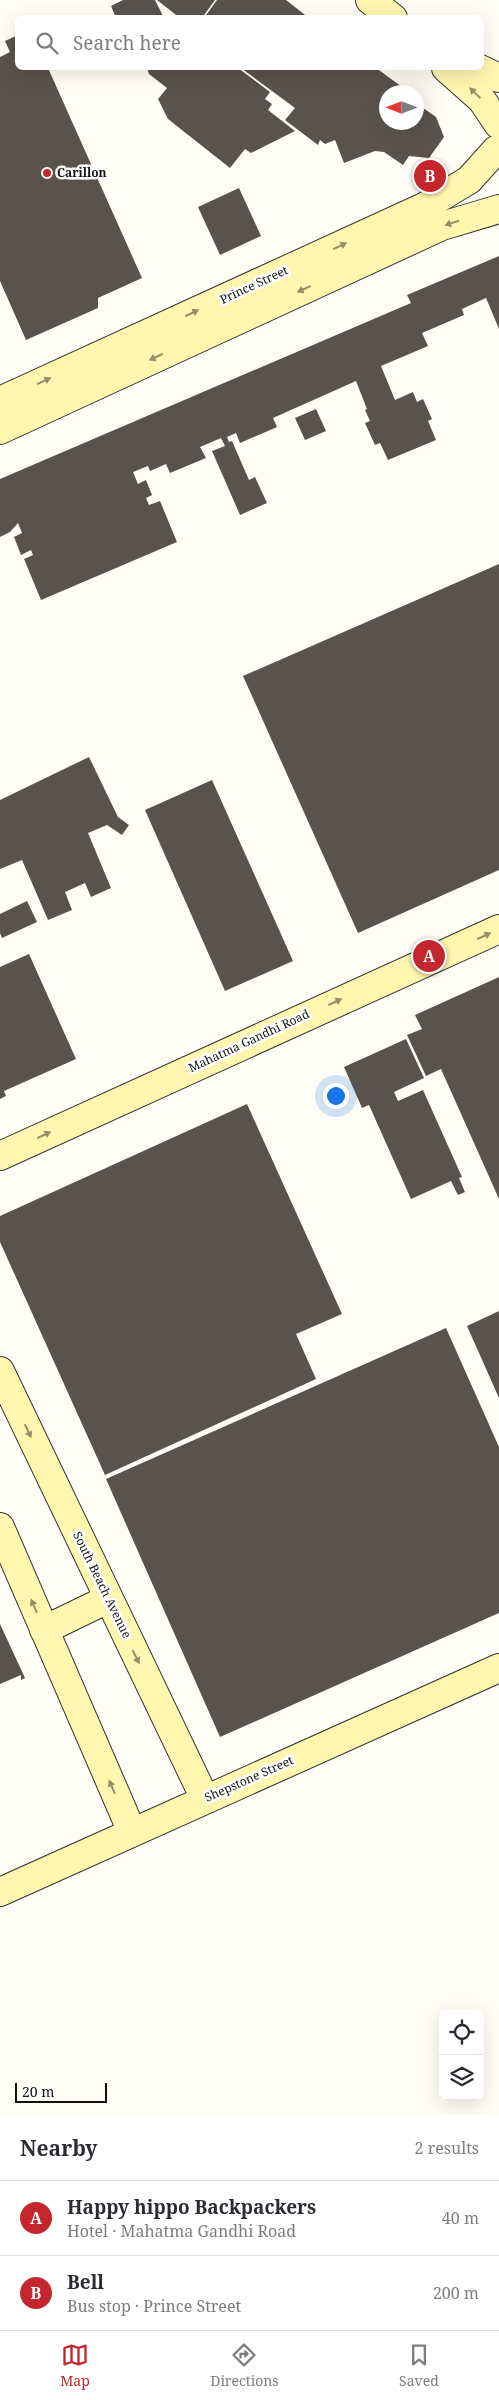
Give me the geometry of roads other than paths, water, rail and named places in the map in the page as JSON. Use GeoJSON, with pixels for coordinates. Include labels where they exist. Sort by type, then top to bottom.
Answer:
{"type":"FeatureCollection","features":[{"type":"Feature","properties":{"kind":"street"},"geometry":{"type":"LineString","coordinates":[[370,0],[389,15]]}},
{"type":"Feature","properties":{"kind":"street"},"geometry":{"type":"LineString","coordinates":[[448,70],[482,100],[498,140]]}},
{"type":"Feature","properties":{"kind":"street"},"geometry":{"type":"LineString","coordinates":[[482,70],[499,78]]}},
{"type":"Feature","properties":{"kind":"street","name":"Prince Street"},"geometry":{"type":"LineString","coordinates":[[0,401],[424,207],[469,180],[498,140]]}},
{"type":"Feature","properties":{"kind":"street","name":"Prince Street"},"geometry":{"type":"LineString","coordinates":[[0,430],[442,226],[499,209]]}},
{"type":"Feature","properties":{"kind":"street","name":"Mahatma Gandhi Road"},"geometry":{"type":"LineString","coordinates":[[0,1156],[499,929]]}},
{"type":"Feature","properties":{"kind":"street","name":"South Beach Avenue"},"geometry":{"type":"LineString","coordinates":[[0,1371],[8,1408],[108,1599],[205,1799]]}},
{"type":"Feature","properties":{"kind":"street"},"geometry":{"type":"LineString","coordinates":[[0,1527],[132,1832]]}},
{"type":"Feature","properties":{"kind":"street"},"geometry":{"type":"LineString","coordinates":[[44,1630],[108,1599]]}},
{"type":"Feature","properties":{"kind":"street","name":"Shepstone Street"},"geometry":{"type":"LineString","coordinates":[[0,1892],[499,1668]]}},
{"type":"Feature","properties":{"kind":"place","name":"Carillon"},"geometry":{"type":"Point","coordinates":[47,173]}},
{"type":"Feature","properties":{"kind":"place","name":"Bell"},"geometry":{"type":"Point","coordinates":[430,176]}},
{"type":"Feature","properties":{"kind":"place","name":"Happy hippo Backpackers"},"geometry":{"type":"Point","coordinates":[429,956]}}]}
